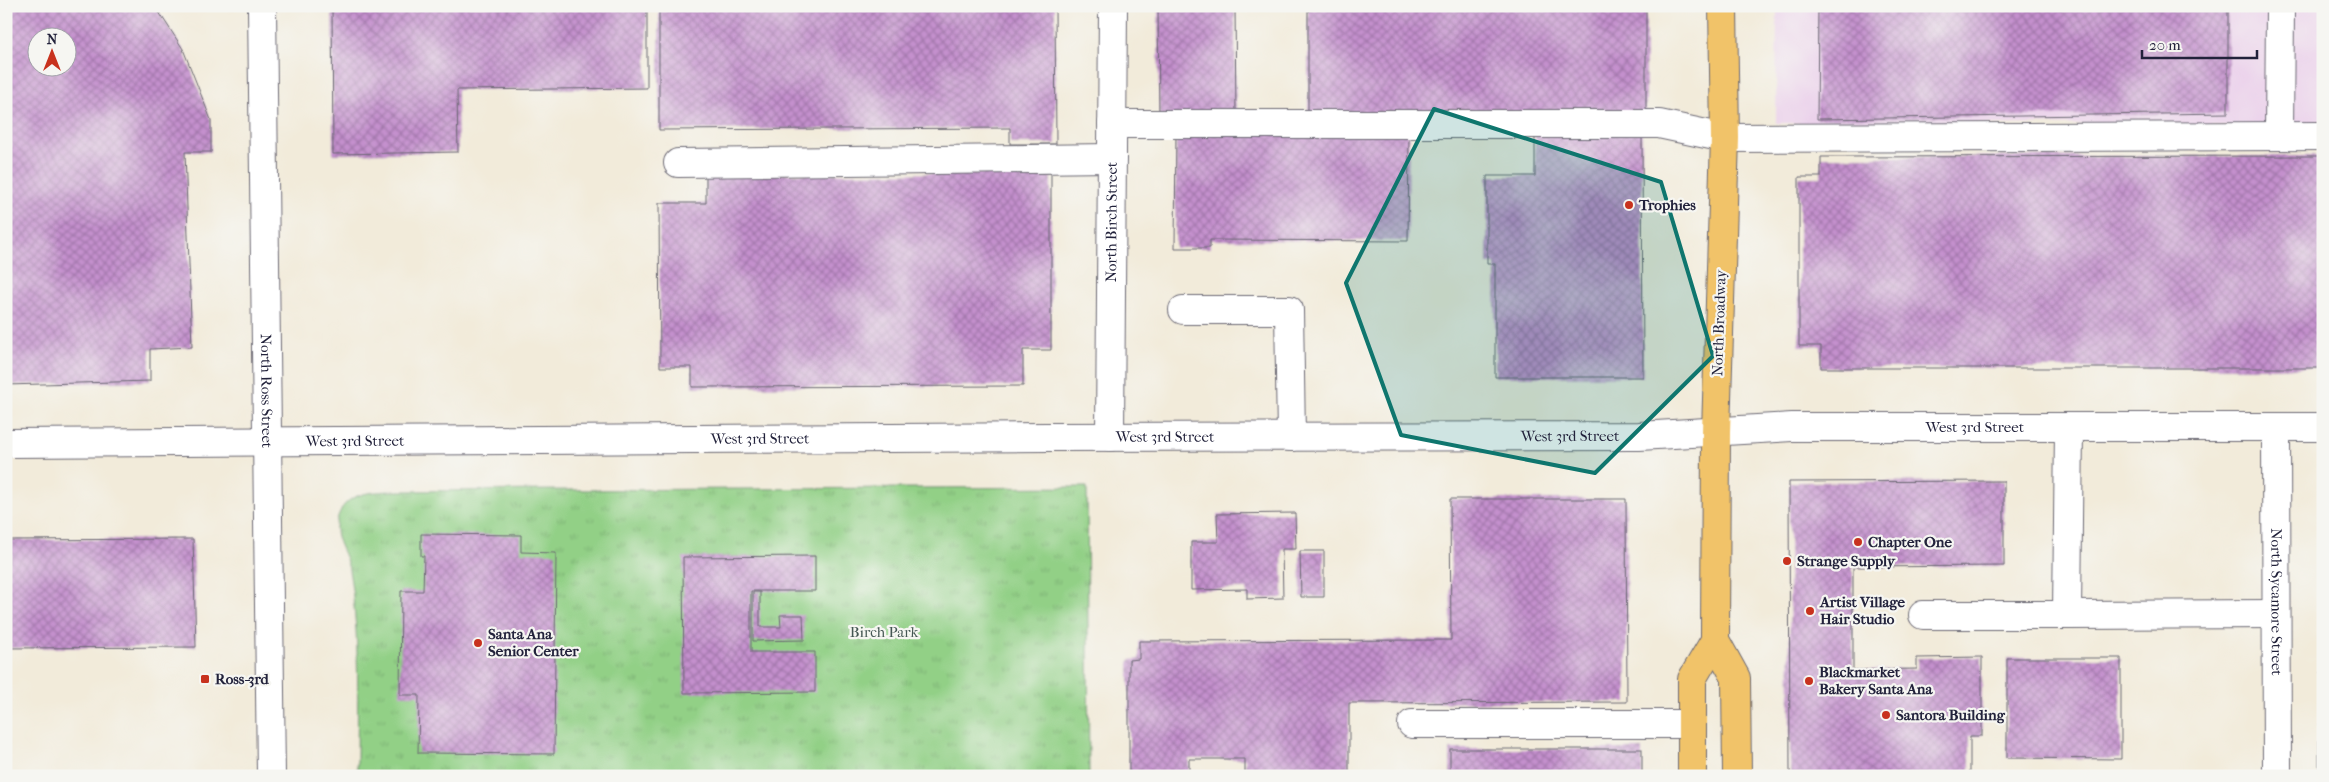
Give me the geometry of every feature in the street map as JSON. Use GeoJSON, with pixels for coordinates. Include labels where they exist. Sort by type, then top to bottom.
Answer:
{"type":"FeatureCollection","features":[{"type":"Feature","properties":{"kind":"main road","name":"North Broadway"},"geometry":{"type":"LineString","coordinates":[[1723,6],[1725,138],[1716,432],[1715,640],[1736,678],[1737,776]]}},
{"type":"Feature","properties":{"kind":"main road"},"geometry":{"type":"LineString","coordinates":[[1692,776],[1692,679],[1715,640]]}},
{"type":"Feature","properties":{"kind":"street","name":"North Ross Street"},"geometry":{"type":"LineString","coordinates":[[262,6],[271,776]]}},
{"type":"Feature","properties":{"kind":"street","name":"North Birch Street"},"geometry":{"type":"LineString","coordinates":[[1110,437],[1113,6]]}},
{"type":"Feature","properties":{"kind":"street"},"geometry":{"type":"LineString","coordinates":[[2279,136],[2280,6]]}},
{"type":"Feature","properties":{"kind":"street"},"geometry":{"type":"LineString","coordinates":[[1112,124],[1659,124],[1725,138],[2323,136]]}},
{"type":"Feature","properties":{"kind":"street"},"geometry":{"type":"LineString","coordinates":[[678,163],[1112,158]]}},
{"type":"Feature","properties":{"kind":"street"},"geometry":{"type":"LineString","coordinates":[[1183,310],[1289,310],[1291,437]]}},
{"type":"Feature","properties":{"kind":"street","name":"West 3rd Street"},"geometry":{"type":"LineString","coordinates":[[6,443],[1639,436],[1792,427],[2323,427]]}},
{"type":"Feature","properties":{"kind":"street"},"geometry":{"type":"LineString","coordinates":[[2067,615],[2070,427]]}},
{"type":"Feature","properties":{"kind":"street","name":"North Sycamore Street"},"geometry":{"type":"LineString","coordinates":[[2276,427],[2277,776]]}},
{"type":"Feature","properties":{"kind":"street"},"geometry":{"type":"LineString","coordinates":[[1924,615],[2276,614]]}},
{"type":"Feature","properties":{"kind":"street"},"geometry":{"type":"LineString","coordinates":[[1412,724],[1692,724]]}},
{"type":"Feature","properties":{"kind":"highlighted area"},"geometry":{"type":"Polygon","coordinates":[[[1434,109],[1661,182],[1713,356],[1595,473],[1401,435],[1346,283],[1434,109]]]}},
{"type":"Feature","properties":{"kind":"shaded area"},"geometry":{"type":"Polygon","coordinates":[[[1777,6],[2323,6],[2323,126],[1776,123],[1777,6]]]}},
{"type":"Feature","properties":{"kind":"green space","name":"Birch Park"},"geometry":{"type":"Polygon","coordinates":[[[1087,487],[1089,776],[357,776],[358,673],[353,596],[349,570],[336,533],[336,527],[340,511],[345,504],[359,495],[393,491],[1087,487]]]}},
{"type":"Feature","properties":{"kind":"building"},"geometry":{"type":"Polygon","coordinates":[[[6,6],[155,6],[183,49],[211,120],[211,152],[185,152],[192,347],[150,349],[150,381],[6,385],[6,6]]]}},
{"type":"Feature","properties":{"kind":"building"},"geometry":{"type":"Polygon","coordinates":[[[332,6],[647,6],[647,88],[457,90],[458,152],[333,154],[332,6]]]}},
{"type":"Feature","properties":{"kind":"building"},"geometry":{"type":"Polygon","coordinates":[[[659,6],[1055,6],[1056,144],[1010,144],[1010,128],[659,130],[659,6]]]}},
{"type":"Feature","properties":{"kind":"building"},"geometry":{"type":"Polygon","coordinates":[[[1158,6],[1235,6],[1236,116],[1159,116],[1158,6]]]}},
{"type":"Feature","properties":{"kind":"building"},"geometry":{"type":"Polygon","coordinates":[[[1308,6],[1646,6],[1646,113],[1308,115],[1308,6]]]}},
{"type":"Feature","properties":{"kind":"building"},"geometry":{"type":"Polygon","coordinates":[[[1818,6],[2228,6],[2228,113],[1817,119],[1818,6]]]}},
{"type":"Feature","properties":{"kind":"building"},"geometry":{"type":"Polygon","coordinates":[[[1176,131],[1409,133],[1408,241],[1210,240],[1210,248],[1175,248],[1176,131]]]}},
{"type":"Feature","properties":{"kind":"building"},"geometry":{"type":"Polygon","coordinates":[[[1535,133],[1642,133],[1643,377],[1495,377],[1495,264],[1487,264],[1487,176],[1535,176],[1535,133]]]}},
{"type":"Feature","properties":{"kind":"building"},"geometry":{"type":"Polygon","coordinates":[[[2323,156],[2323,368],[1821,368],[1821,346],[1799,346],[1799,177],[1821,177],[1821,157],[2323,156]]]}},
{"type":"Feature","properties":{"kind":"building"},"geometry":{"type":"Polygon","coordinates":[[[1051,173],[1051,350],[1023,350],[1023,386],[692,387],[692,367],[660,367],[659,203],[706,203],[706,174],[1051,173]]]}},
{"type":"Feature","properties":{"kind":"building"},"geometry":{"type":"Polygon","coordinates":[[[2004,481],[2004,566],[1853,567],[1853,670],[1917,669],[1917,658],[1982,657],[1982,736],[1970,736],[1970,776],[1790,776],[1789,482],[2004,481]]]}},
{"type":"Feature","properties":{"kind":"building"},"geometry":{"type":"Polygon","coordinates":[[[2321,482],[2323,482],[2323,683],[2321,683],[2321,482]]]}},
{"type":"Feature","properties":{"kind":"building"},"geometry":{"type":"Polygon","coordinates":[[[1450,499],[1626,499],[1627,702],[1349,703],[1349,776],[1245,776],[1245,759],[1189,759],[1189,776],[1129,776],[1129,660],[1139,659],[1139,641],[1451,640],[1450,499]]]}},
{"type":"Feature","properties":{"kind":"building"},"geometry":{"type":"Polygon","coordinates":[[[1295,513],[1296,549],[1282,549],[1283,598],[1247,599],[1247,589],[1191,590],[1191,542],[1218,542],[1217,514],[1295,513]]]}},
{"type":"Feature","properties":{"kind":"building","name":"Santa Ana Senior Center"},"geometry":{"type":"Polygon","coordinates":[[[421,534],[521,535],[521,552],[556,553],[554,754],[418,753],[419,695],[400,695],[401,591],[423,591],[424,556],[421,556],[421,534]]]}},
{"type":"Feature","properties":{"kind":"building"},"geometry":{"type":"Polygon","coordinates":[[[193,539],[196,647],[6,648],[6,540],[193,539]]]}},
{"type":"Feature","properties":{"kind":"building"},"geometry":{"type":"Polygon","coordinates":[[[1300,551],[1324,551],[1324,597],[1301,597],[1300,551]]]}},
{"type":"Feature","properties":{"kind":"building"},"geometry":{"type":"Polygon","coordinates":[[[815,556],[815,591],[751,591],[751,652],[815,652],[815,692],[684,693],[683,557],[815,556]]]}},
{"type":"Feature","properties":{"kind":"building"},"geometry":{"type":"Polygon","coordinates":[[[753,592],[760,592],[760,627],[781,627],[780,615],[803,615],[804,640],[753,641],[753,592]]]}},
{"type":"Feature","properties":{"kind":"building"},"geometry":{"type":"Polygon","coordinates":[[[2007,658],[2121,658],[2121,759],[2007,758],[2007,658]]]}},
{"type":"Feature","properties":{"kind":"building"},"geometry":{"type":"Polygon","coordinates":[[[2319,725],[2323,725],[2323,776],[2319,776],[2319,725]]]}},
{"type":"Feature","properties":{"kind":"building"},"geometry":{"type":"Polygon","coordinates":[[[1450,749],[1642,749],[1642,776],[1450,776],[1450,749]]]}},
{"type":"Feature","properties":{"kind":"place","name":"Trophies"},"geometry":{"type":"Point","coordinates":[1629,205]}},
{"type":"Feature","properties":{"kind":"place","name":"Chapter One"},"geometry":{"type":"Point","coordinates":[1858,542]}},
{"type":"Feature","properties":{"kind":"place","name":"Strange Supply"},"geometry":{"type":"Point","coordinates":[1787,561]}},
{"type":"Feature","properties":{"kind":"place","name":"Artist Village Hair Studio"},"geometry":{"type":"Point","coordinates":[1810,611]}},
{"type":"Feature","properties":{"kind":"place","name":"Santa Ana Senior Center"},"geometry":{"type":"Point","coordinates":[478,643]}},
{"type":"Feature","properties":{"kind":"place","name":"Ross-3rd"},"geometry":{"type":"Point","coordinates":[205,679]}},
{"type":"Feature","properties":{"kind":"place","name":"Blackmarket Bakery Santa Ana"},"geometry":{"type":"Point","coordinates":[1809,681]}},
{"type":"Feature","properties":{"kind":"place","name":"Santora Building"},"geometry":{"type":"Point","coordinates":[1886,715]}}]}
